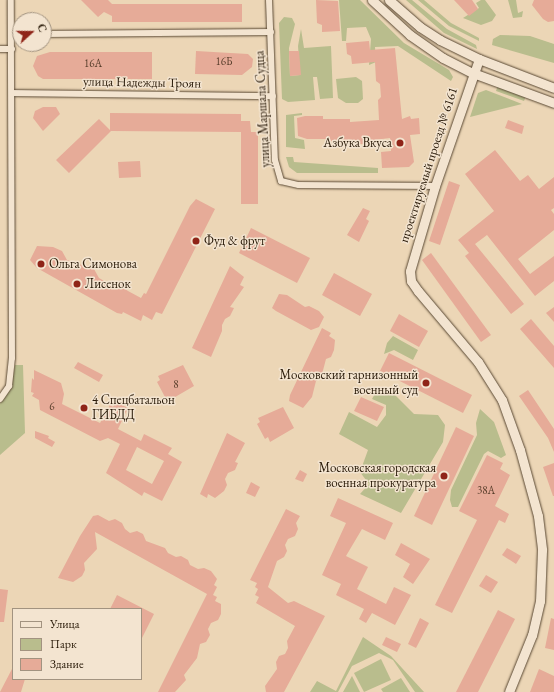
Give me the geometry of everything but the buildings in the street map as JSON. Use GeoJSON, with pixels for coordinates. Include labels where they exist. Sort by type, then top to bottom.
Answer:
{"type":"FeatureCollection","features":[{"type":"Feature","properties":{"kind":"street"},"geometry":{"type":"LineString","coordinates":[[11,0],[12,34]]}},
{"type":"Feature","properties":{"kind":"street","name":"улица Маршала Судца"},"geometry":{"type":"LineString","coordinates":[[269,0],[275,160],[281,181],[299,186],[435,186]]}},
{"type":"Feature","properties":{"kind":"street"},"geometry":{"type":"LineString","coordinates":[[372,0],[426,47],[473,73],[554,103]]}},
{"type":"Feature","properties":{"kind":"street"},"geometry":{"type":"LineString","coordinates":[[389,0],[420,27],[478,59],[554,88]]}},
{"type":"Feature","properties":{"kind":"street"},"geometry":{"type":"LineString","coordinates":[[52,34],[271,32]]}},
{"type":"Feature","properties":{"kind":"street"},"geometry":{"type":"LineString","coordinates":[[0,49],[12,49]]}},
{"type":"Feature","properties":{"kind":"street"},"geometry":{"type":"LineString","coordinates":[[0,399],[9,386],[11,374],[12,52]]}},
{"type":"Feature","properties":{"kind":"street","name":"проектируемый проезд № 6161"},"geometry":{"type":"LineString","coordinates":[[478,59],[435,186],[412,261],[411,280],[478,362],[495,388],[515,433],[538,516],[542,550],[540,601],[530,642],[509,692]]}},
{"type":"Feature","properties":{"kind":"street","name":"улица Надежды Троян"},"geometry":{"type":"LineString","coordinates":[[12,93],[273,96]]}},
{"type":"Feature","properties":{"kind":"green space"},"geometry":{"type":"Polygon","coordinates":[[[339,0],[360,0],[404,43],[449,70],[453,77],[451,81],[398,46],[375,47],[376,62],[369,65],[371,39],[366,27],[347,28],[346,41],[342,41],[339,0]]]}},
{"type":"Feature","properties":{"kind":"green space"},"geometry":{"type":"Polygon","coordinates":[[[406,0],[412,0],[447,29],[476,45],[477,49],[444,33],[406,0]]]}},
{"type":"Feature","properties":{"kind":"green space"},"geometry":{"type":"Polygon","coordinates":[[[418,0],[424,0],[451,23],[479,38],[479,41],[449,26],[418,0]]]}},
{"type":"Feature","properties":{"kind":"green space"},"geometry":{"type":"Polygon","coordinates":[[[481,0],[485,0],[496,15],[492,21],[481,25],[463,18],[479,8],[476,3],[481,0]]]}},
{"type":"Feature","properties":{"kind":"green space"},"geometry":{"type":"Polygon","coordinates":[[[508,0],[516,0],[518,13],[523,11],[522,17],[513,18],[508,0]]]}},
{"type":"Feature","properties":{"kind":"green space"},"geometry":{"type":"Polygon","coordinates":[[[284,17],[292,18],[295,24],[289,48],[290,76],[300,75],[298,46],[301,29],[304,48],[331,46],[333,98],[320,99],[317,77],[313,77],[315,100],[288,102],[282,99],[279,23],[284,17]]]}},
{"type":"Feature","properties":{"kind":"green space"},"geometry":{"type":"Polygon","coordinates":[[[500,35],[530,36],[554,44],[554,63],[492,45],[493,39],[500,35]]]}},
{"type":"Feature","properties":{"kind":"green space"},"geometry":{"type":"Polygon","coordinates":[[[356,77],[362,81],[363,99],[358,103],[346,103],[338,98],[336,79],[356,77]]]}},
{"type":"Feature","properties":{"kind":"green space"},"geometry":{"type":"Polygon","coordinates":[[[498,85],[526,96],[524,101],[496,91],[498,85]]]}},
{"type":"Feature","properties":{"kind":"green space"},"geometry":{"type":"Polygon","coordinates":[[[486,90],[522,104],[470,117],[478,93],[486,90]]]}},
{"type":"Feature","properties":{"kind":"green space"},"geometry":{"type":"Polygon","coordinates":[[[302,113],[302,115],[294,116],[295,138],[304,140],[305,149],[286,147],[286,115],[302,113]]]}},
{"type":"Feature","properties":{"kind":"green space"},"geometry":{"type":"Polygon","coordinates":[[[286,157],[293,157],[294,162],[378,168],[378,173],[297,173],[289,167],[286,157]]]}},
{"type":"Feature","properties":{"kind":"green space"},"geometry":{"type":"Polygon","coordinates":[[[393,336],[418,350],[413,360],[394,350],[384,354],[387,343],[393,336]]]}},
{"type":"Feature","properties":{"kind":"green space"},"geometry":{"type":"Polygon","coordinates":[[[15,365],[23,365],[25,433],[0,455],[0,403],[11,388],[15,365]]]}},
{"type":"Feature","properties":{"kind":"green space"},"geometry":{"type":"Polygon","coordinates":[[[376,392],[394,394],[414,414],[438,415],[445,425],[443,442],[401,513],[360,494],[369,484],[360,472],[368,450],[339,434],[349,412],[377,427],[386,415],[386,405],[372,399],[376,392]]]}},
{"type":"Feature","properties":{"kind":"green space"},"geometry":{"type":"Polygon","coordinates":[[[480,409],[494,422],[506,455],[501,458],[488,451],[484,454],[458,507],[452,507],[450,500],[451,490],[477,435],[476,423],[480,409]]]}},
{"type":"Feature","properties":{"kind":"green space"},"geometry":{"type":"Polygon","coordinates":[[[363,637],[391,656],[424,692],[415,692],[393,660],[379,653],[352,666],[338,692],[310,692],[317,681],[336,691],[363,637]]]}},
{"type":"Feature","properties":{"kind":"green space"},"geometry":{"type":"Polygon","coordinates":[[[381,659],[391,680],[364,692],[354,673],[381,659]]]}},
{"type":"Feature","properties":{"kind":"green space"},"geometry":{"type":"Polygon","coordinates":[[[352,676],[360,692],[343,692],[352,676]]]}},
{"type":"Feature","properties":{"kind":"green space"},"geometry":{"type":"Polygon","coordinates":[[[401,678],[410,692],[383,692],[381,689],[401,678]]]}},
{"type":"Feature","properties":{"kind":"place","name":"Азбука Вкуса"},"geometry":{"type":"Point","coordinates":[400,143]}},
{"type":"Feature","properties":{"kind":"place","name":"Фуд & фрут"},"geometry":{"type":"Point","coordinates":[196,241]}},
{"type":"Feature","properties":{"kind":"place","name":"Ольга Симонова"},"geometry":{"type":"Point","coordinates":[41,264]}},
{"type":"Feature","properties":{"kind":"place","name":"Лисенок"},"geometry":{"type":"Point","coordinates":[77,284]}},
{"type":"Feature","properties":{"kind":"place","name":"Московский гарнизонный военный суд"},"geometry":{"type":"Point","coordinates":[426,383]}},
{"type":"Feature","properties":{"kind":"place","name":"4 Спецбатальон ГИБДД"},"geometry":{"type":"Point","coordinates":[84,408]}},
{"type":"Feature","properties":{"kind":"place","name":"Московская городская военная прокуратура"},"geometry":{"type":"Point","coordinates":[444,476]}}]}
